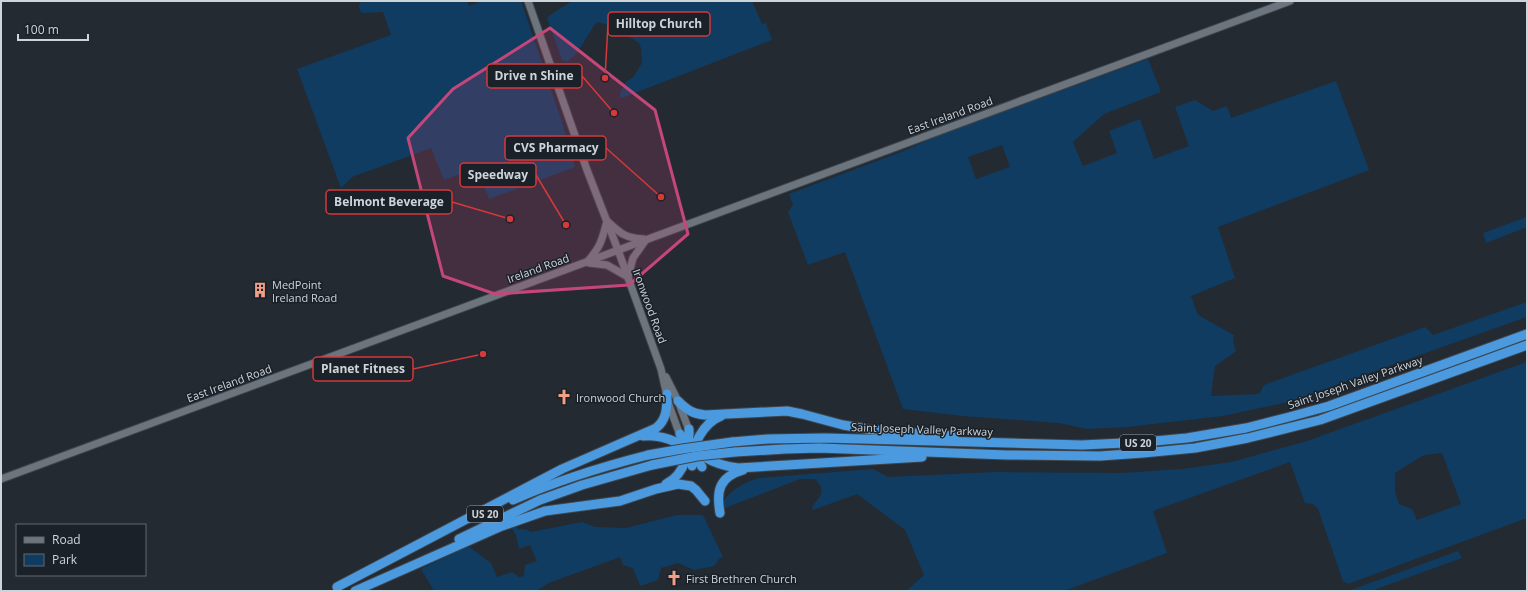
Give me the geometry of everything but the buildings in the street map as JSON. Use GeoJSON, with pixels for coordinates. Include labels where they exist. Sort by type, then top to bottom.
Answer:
{"type":"FeatureCollection","features":[{"type":"Feature","properties":{"kind":"highway","name":"Saint Joseph Valley Parkway"},"geometry":{"type":"LineString","coordinates":[[333,589],[531,492],[588,471],[648,455],[732,442],[768,439],[825,438],[1082,445],[1144,442],[1204,435],[1289,418],[1342,401],[1527,334]]}},
{"type":"Feature","properties":{"kind":"highway","name":"Saint Joseph Valley Parkway"},"geometry":{"type":"LineString","coordinates":[[354,591],[506,515],[540,500],[588,483],[652,464],[697,456],[774,449],[819,448],[1100,456],[1195,448],[1248,438],[1346,412],[1527,345]]}},
{"type":"Feature","properties":{"kind":"highway"},"geometry":{"type":"LineString","coordinates":[[333,589],[562,468],[656,428],[662,422],[666,410],[667,394]]}},
{"type":"Feature","properties":{"kind":"highway"},"geometry":{"type":"LineString","coordinates":[[678,401],[695,414],[705,416],[787,411],[843,425],[873,430],[990,438],[1050,444]]}},
{"type":"Feature","properties":{"kind":"highway"},"geometry":{"type":"LineString","coordinates":[[656,489],[674,480],[680,473],[691,450],[706,426],[715,418],[726,414]]}},
{"type":"Feature","properties":{"kind":"highway"},"geometry":{"type":"LineString","coordinates":[[688,429],[692,466]]}},
{"type":"Feature","properties":{"kind":"highway"},"geometry":{"type":"LineString","coordinates":[[680,434],[702,467]]}},
{"type":"Feature","properties":{"kind":"highway"},"geometry":{"type":"LineString","coordinates":[[634,438],[653,436],[669,440],[718,464],[733,468],[1007,454]]}},
{"type":"Feature","properties":{"kind":"highway"},"geometry":{"type":"LineString","coordinates":[[720,513],[718,493],[724,481],[734,472],[748,468]]}},
{"type":"Feature","properties":{"kind":"highway"},"geometry":{"type":"LineString","coordinates":[[354,591],[520,519],[559,509],[620,501],[656,489],[678,484],[688,485],[696,490],[705,501]]}},
{"type":"Feature","properties":{"kind":"main road","name":"Ironwood Road"},"geometry":{"type":"LineString","coordinates":[[528,1],[587,170],[661,369],[669,405],[680,434]]}},
{"type":"Feature","properties":{"kind":"main road","name":"East Ireland Road"},"geometry":{"type":"LineString","coordinates":[[618,250],[1290,1]]}},
{"type":"Feature","properties":{"kind":"main road"},"geometry":{"type":"LineString","coordinates":[[586,262],[601,245],[607,221],[624,236],[647,240]]}},
{"type":"Feature","properties":{"kind":"main road"},"geometry":{"type":"LineString","coordinates":[[586,262],[607,265],[628,277],[633,258],[647,240]]}},
{"type":"Feature","properties":{"kind":"main road","name":"Ireland Road"},"geometry":{"type":"LineString","coordinates":[[464,307],[618,250]]}},
{"type":"Feature","properties":{"kind":"main road","name":"East Ireland Road"},"geometry":{"type":"LineString","coordinates":[[1,479],[464,307]]}},
{"type":"Feature","properties":{"kind":"main road","name":"Ironwood Road"},"geometry":{"type":"LineString","coordinates":[[661,369],[678,401],[688,429]]}},
{"type":"Feature","properties":{"kind":"highlighted area"},"geometry":{"type":"Polygon","coordinates":[[[550,28],[655,110],[688,234],[629,285],[495,294],[443,276],[408,138],[453,89],[550,28]]]}},
{"type":"Feature","properties":{"kind":"green space"},"geometry":{"type":"Polygon","coordinates":[[[361,1],[467,1],[469,6],[482,1],[521,1],[561,119],[575,167],[489,199],[477,168],[444,180],[431,148],[352,177],[341,188],[297,69],[391,35],[383,12],[361,13],[359,6],[361,1]]]}},
{"type":"Feature","properties":{"kind":"green space"},"geometry":{"type":"Polygon","coordinates":[[[572,1],[752,1],[762,24],[766,23],[772,40],[622,98],[620,97],[620,93],[626,82],[634,76],[642,63],[641,48],[639,43],[612,26],[598,22],[595,24],[577,53],[567,62],[562,60],[547,18],[572,1]]]}},
{"type":"Feature","properties":{"kind":"green space"},"geometry":{"type":"Polygon","coordinates":[[[1148,59],[1161,92],[1104,114],[1073,142],[1083,166],[1117,153],[1109,131],[1140,119],[1154,159],[1189,146],[1175,107],[1195,100],[1213,111],[1227,106],[1231,118],[1336,81],[1369,170],[1218,227],[1235,278],[1191,296],[1198,315],[1234,335],[1233,342],[1236,351],[1215,366],[1211,396],[1259,394],[1264,385],[1425,327],[1433,335],[1527,302],[1527,317],[1288,402],[1223,416],[1127,427],[1087,429],[1059,423],[963,416],[903,409],[845,252],[808,265],[788,212],[793,205],[789,194],[906,150],[937,136],[1148,59]],[[1002,145],[968,157],[976,179],[1010,167],[1002,145]]]}},
{"type":"Feature","properties":{"kind":"green space"},"geometry":{"type":"Polygon","coordinates":[[[1527,217],[1527,227],[1486,243],[1483,233],[1527,217]]]}},
{"type":"Feature","properties":{"kind":"green space"},"geometry":{"type":"Polygon","coordinates":[[[1527,362],[1527,518],[1348,584],[1343,581],[1318,509],[1313,504],[1305,503],[1290,462],[1153,511],[1167,553],[1064,591],[906,591],[924,575],[905,530],[857,494],[813,510],[812,507],[822,491],[815,479],[800,479],[725,508],[723,502],[739,487],[749,481],[759,478],[873,469],[888,477],[997,472],[1121,473],[1182,469],[1231,462],[1307,441],[1527,362]],[[1442,453],[1424,455],[1395,473],[1395,492],[1399,504],[1412,509],[1417,520],[1461,504],[1442,453]]]}},
{"type":"Feature","properties":{"kind":"green space"},"geometry":{"type":"Polygon","coordinates":[[[677,515],[703,515],[723,557],[719,559],[714,566],[694,570],[678,563],[661,568],[658,580],[640,586],[633,568],[623,565],[620,557],[549,583],[536,591],[434,591],[421,569],[468,546],[491,563],[497,577],[512,572],[519,577],[524,576],[525,565],[537,561],[530,545],[519,549],[516,535],[510,526],[513,525],[519,529],[528,530],[531,532],[582,522],[595,527],[626,528],[677,515]]]}},
{"type":"Feature","properties":{"kind":"green space"},"geometry":{"type":"Polygon","coordinates":[[[1458,551],[1462,558],[1371,591],[1348,591],[1458,551]]]}},
{"type":"Feature","properties":{"kind":"place","name":"Hilltop Church"},"geometry":{"type":"Point","coordinates":[605,78]}},
{"type":"Feature","properties":{"kind":"place","name":"Drive n Shine"},"geometry":{"type":"Point","coordinates":[614,113]}},
{"type":"Feature","properties":{"kind":"place","name":"CVS Pharmacy"},"geometry":{"type":"Point","coordinates":[661,197]}},
{"type":"Feature","properties":{"kind":"place","name":"Belmont Beverage"},"geometry":{"type":"Point","coordinates":[510,219]}},
{"type":"Feature","properties":{"kind":"place","name":"Speedway"},"geometry":{"type":"Point","coordinates":[566,225]}},
{"type":"Feature","properties":{"kind":"place","name":"MedPoint Ireland Road"},"geometry":{"type":"Point","coordinates":[260,290]}},
{"type":"Feature","properties":{"kind":"place","name":"Planet Fitness"},"geometry":{"type":"Point","coordinates":[483,354]}},
{"type":"Feature","properties":{"kind":"place","name":"Ironwood Church"},"geometry":{"type":"Point","coordinates":[564,397]}},
{"type":"Feature","properties":{"kind":"place","name":"First Brethren Church"},"geometry":{"type":"Point","coordinates":[674,578]}}]}
